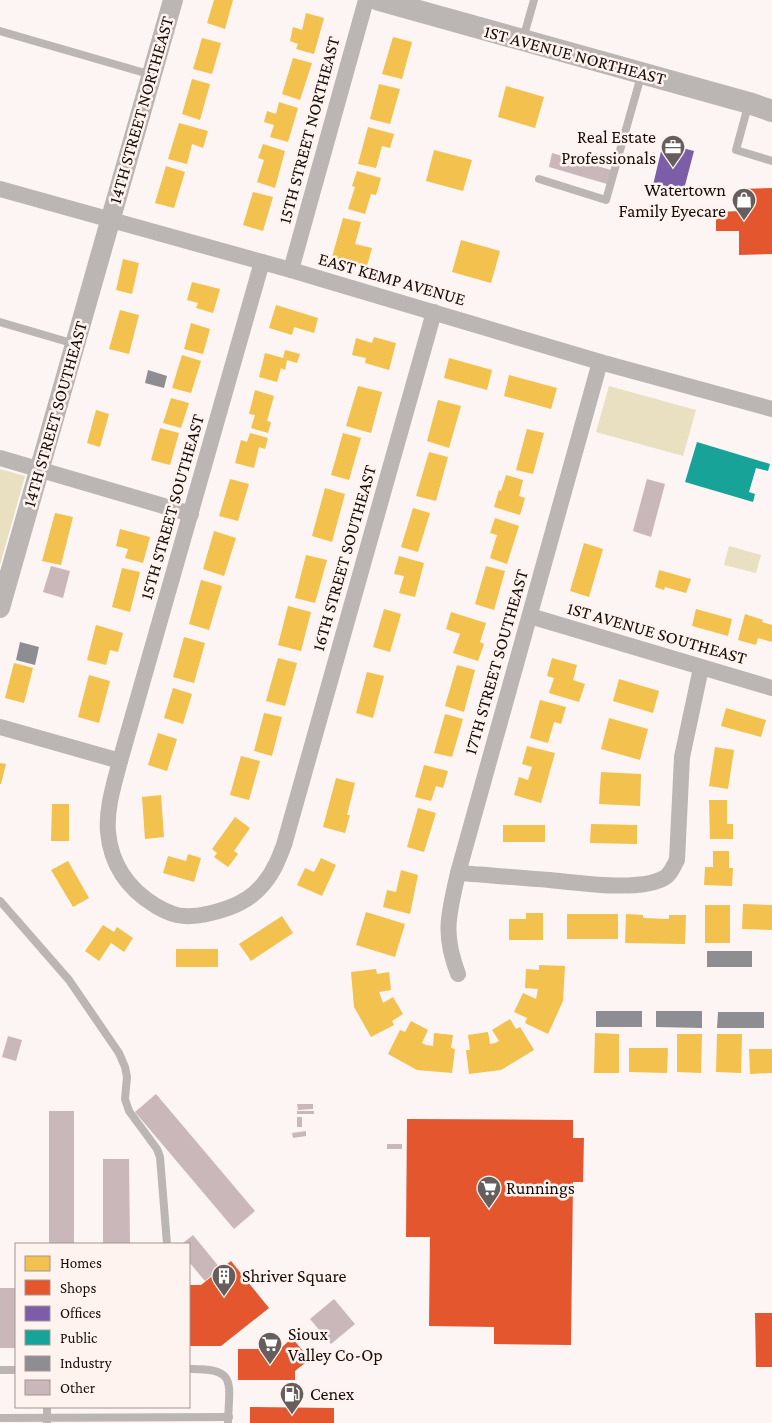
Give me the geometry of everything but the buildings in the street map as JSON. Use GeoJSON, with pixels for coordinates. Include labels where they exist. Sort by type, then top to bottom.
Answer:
{"type":"FeatureCollection","features":[{"type":"Feature","properties":{"kind":"main road","name":"1ST AVENUE NORTHEAST"},"geometry":{"type":"LineString","coordinates":[[379,0],[749,102],[772,111]]}},
{"type":"Feature","properties":{"kind":"street","name":"14TH STREET NORTHEAST"},"geometry":{"type":"LineString","coordinates":[[110,220],[173,0]]}},
{"type":"Feature","properties":{"kind":"street","name":"15TH STREET NORTHEAST"},"geometry":{"type":"LineString","coordinates":[[291,270],[366,0]]}},
{"type":"Feature","properties":{"kind":"street","name":"EAST KEMP AVENUE"},"geometry":{"type":"LineString","coordinates":[[0,189],[291,270],[600,362],[772,409]]}},
{"type":"Feature","properties":{"kind":"street","name":"14TH STREET SOUTHEAST"},"geometry":{"type":"LineString","coordinates":[[0,608],[110,220]]}},
{"type":"Feature","properties":{"kind":"street","name":"15TH STREET SOUTHEAST"},"geometry":{"type":"LineString","coordinates":[[161,909],[141,897],[127,883],[117,867],[108,832],[108,814],[120,761],[262,262]]}},
{"type":"Feature","properties":{"kind":"street","name":"16TH STREET SOUTHEAST"},"geometry":{"type":"LineString","coordinates":[[161,909],[182,916],[202,916],[236,905],[252,895],[265,883],[275,866],[292,814],[434,312]]}},
{"type":"Feature","properties":{"kind":"street","name":"17TH STREET SOUTHEAST"},"geometry":{"type":"LineString","coordinates":[[458,974],[451,956],[447,936],[458,872],[600,362]]}},
{"type":"Feature","properties":{"kind":"street"},"geometry":{"type":"LineString","coordinates":[[0,458],[191,514]]}},
{"type":"Feature","properties":{"kind":"street","name":"1ST AVENUE SOUTHEAST"},"geometry":{"type":"LineString","coordinates":[[530,616],[772,688]]}},
{"type":"Feature","properties":{"kind":"street"},"geometry":{"type":"LineString","coordinates":[[458,872],[632,885],[654,882],[664,878],[671,872],[677,860],[682,757],[701,668]]}},
{"type":"Feature","properties":{"kind":"street"},"geometry":{"type":"LineString","coordinates":[[0,727],[120,761]]}},
{"type":"Feature","properties":{"kind":"lane"},"geometry":{"type":"LineString","coordinates":[[523,41],[534,0]]}},
{"type":"Feature","properties":{"kind":"lane"},"geometry":{"type":"LineString","coordinates":[[0,31],[152,75]]}},
{"type":"Feature","properties":{"kind":"lane"},"geometry":{"type":"LineString","coordinates":[[539,179],[606,200],[642,74]]}},
{"type":"Feature","properties":{"kind":"lane"},"geometry":{"type":"LineString","coordinates":[[749,102],[736,150],[772,161]]}},
{"type":"Feature","properties":{"kind":"lane"},"geometry":{"type":"LineString","coordinates":[[0,322],[75,344]]}},
{"type":"Feature","properties":{"kind":"lane"},"geometry":{"type":"LineString","coordinates":[[0,902],[69,980],[119,1053],[126,1067],[125,1098],[129,1111],[157,1149],[160,1157],[166,1243]]}},
{"type":"Feature","properties":{"kind":"lane"},"geometry":{"type":"LineString","coordinates":[[0,1418],[47,1420],[228,1420],[229,1383],[224,1374],[215,1370],[190,1368]]}},
{"type":"Feature","properties":{"kind":"lane"},"geometry":{"type":"LineString","coordinates":[[0,1370],[15,1370]]}},
{"type":"Feature","properties":{"kind":"shaded area"},"geometry":{"type":"Polygon","coordinates":[[[609,386],[696,410],[683,456],[596,432],[609,386]]]}},
{"type":"Feature","properties":{"kind":"shaded area"},"geometry":{"type":"Polygon","coordinates":[[[0,469],[25,476],[0,565],[0,469]]]}},
{"type":"Feature","properties":{"kind":"shaded area"},"geometry":{"type":"Polygon","coordinates":[[[729,546],[761,555],[756,573],[724,565],[729,546]]]}},
{"type":"Feature","properties":{"kind":"place","name":"Real Estate Professionals"},"geometry":{"type":"Point","coordinates":[673,168]}},
{"type":"Feature","properties":{"kind":"place","name":"Watertown Family Eyecare"},"geometry":{"type":"Point","coordinates":[744,221]}},
{"type":"Feature","properties":{"kind":"place","name":"Runnings"},"geometry":{"type":"Point","coordinates":[489,1209]}},
{"type":"Feature","properties":{"kind":"place","name":"Shriver Square"},"geometry":{"type":"Point","coordinates":[224,1297]}},
{"type":"Feature","properties":{"kind":"place","name":"Sioux Valley Co-Op"},"geometry":{"type":"Point","coordinates":[270,1365]}},
{"type":"Feature","properties":{"kind":"place","name":"Cenex"},"geometry":{"type":"Point","coordinates":[292,1415]}}]}
